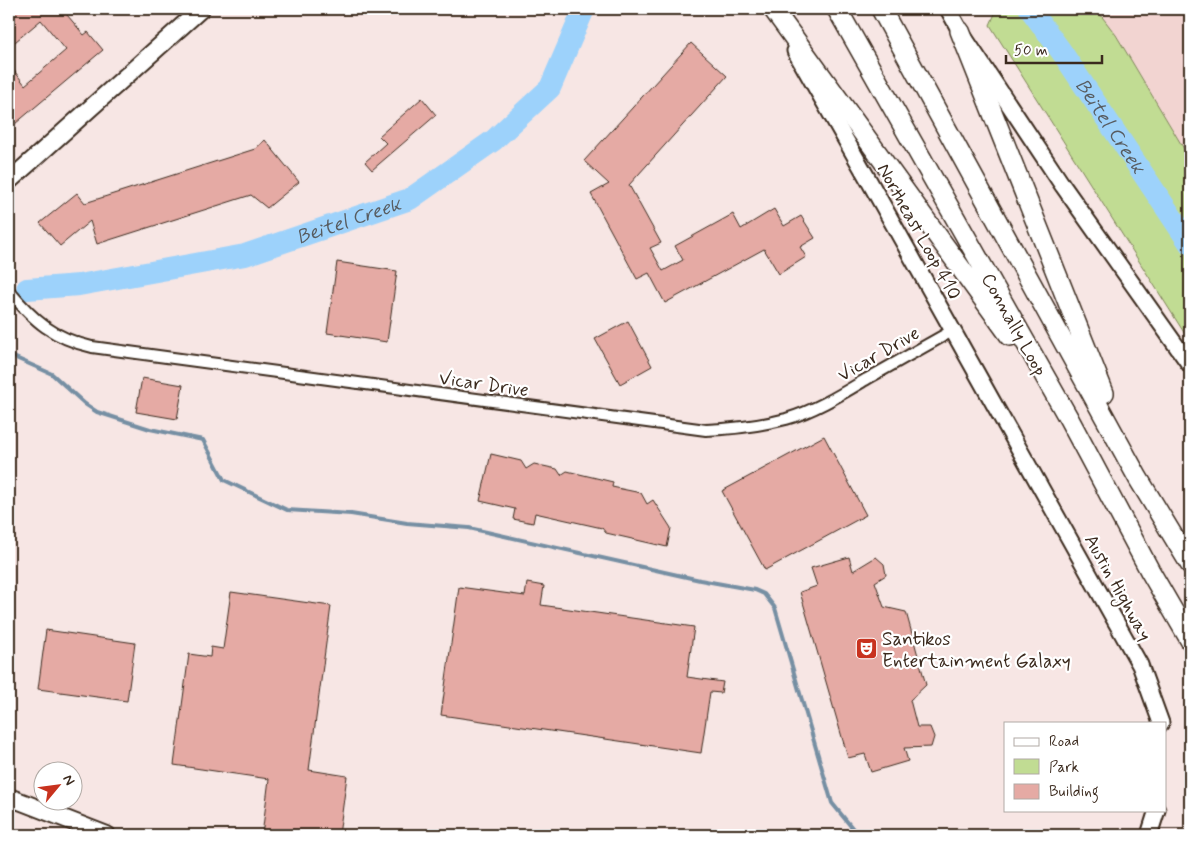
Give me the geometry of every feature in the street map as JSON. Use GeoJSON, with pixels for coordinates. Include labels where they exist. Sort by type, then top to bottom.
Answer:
{"type":"FeatureCollection","features":[{"type":"Feature","properties":{"kind":"highway"},"geometry":{"type":"LineString","coordinates":[[772,9],[904,188],[1069,418]]}},
{"type":"Feature","properties":{"kind":"highway","name":"Connally Loop"},"geometry":{"type":"LineString","coordinates":[[837,9],[1069,418],[1150,571],[1190,640]]}},
{"type":"Feature","properties":{"kind":"highway","name":"Connally Loop"},"geometry":{"type":"LineString","coordinates":[[882,11],[1138,478],[1190,564]]}},
{"type":"Feature","properties":{"kind":"highway"},"geometry":{"type":"LineString","coordinates":[[960,31],[1138,478]]}},
{"type":"Feature","properties":{"kind":"highway"},"geometry":{"type":"LineString","coordinates":[[1150,571],[1190,655]]}},
{"type":"Feature","properties":{"kind":"main road"},"geometry":{"type":"LineString","coordinates":[[9,181],[201,9]]}},
{"type":"Feature","properties":{"kind":"main road","name":"Northeast Loop 410"},"geometry":{"type":"LineString","coordinates":[[772,9],[1034,474]]}},
{"type":"Feature","properties":{"kind":"main road"},"geometry":{"type":"LineString","coordinates":[[948,9],[960,31],[1063,186],[1190,365]]}},
{"type":"Feature","properties":{"kind":"main road","name":"Austin Highway"},"geometry":{"type":"LineString","coordinates":[[1034,474],[1140,665],[1161,722]]}},
{"type":"Feature","properties":{"kind":"main road"},"geometry":{"type":"LineString","coordinates":[[9,796],[107,835]]}},
{"type":"Feature","properties":{"kind":"main road"},"geometry":{"type":"LineString","coordinates":[[1149,835],[1156,812]]}},
{"type":"Feature","properties":{"kind":"street","name":"Vicar Drive"},"geometry":{"type":"LineString","coordinates":[[9,291],[32,316],[54,333],[72,342],[92,347],[706,430],[732,429],[762,424],[811,410],[952,331]]}},
{"type":"Feature","properties":{"kind":"shaded area"},"geometry":{"type":"Polygon","coordinates":[[[1096,9],[1190,9],[1190,159],[1116,35],[1096,9]]]}},
{"type":"Feature","properties":{"kind":"green space"},"geometry":{"type":"Polygon","coordinates":[[[997,9],[1096,9],[1116,35],[1190,159],[1190,342],[990,25],[997,9]]]}},
{"type":"Feature","properties":{"kind":"building"},"geometry":{"type":"Polygon","coordinates":[[[17,9],[62,9],[84,35],[88,32],[103,50],[9,129],[9,64],[25,85],[66,50],[41,20],[9,47],[9,16],[17,9]]]}},
{"type":"Feature","properties":{"kind":"building"},"geometry":{"type":"Polygon","coordinates":[[[691,43],[727,76],[629,185],[661,243],[650,248],[663,271],[683,260],[675,246],[733,214],[741,229],[774,209],[784,226],[801,216],[815,238],[800,247],[806,257],[779,274],[764,249],[665,303],[649,273],[637,279],[591,194],[609,184],[584,161],[691,43]]]}},
{"type":"Feature","properties":{"kind":"building"},"geometry":{"type":"Polygon","coordinates":[[[422,98],[436,115],[372,170],[365,162],[386,143],[379,136],[422,98]]]}},
{"type":"Feature","properties":{"kind":"building"},"geometry":{"type":"Polygon","coordinates":[[[265,140],[299,182],[267,208],[251,195],[97,244],[90,221],[60,246],[40,223],[77,193],[85,203],[255,149],[265,140]]]}},
{"type":"Feature","properties":{"kind":"building"},"geometry":{"type":"Polygon","coordinates":[[[337,262],[397,271],[387,342],[327,333],[337,262]]]}},
{"type":"Feature","properties":{"kind":"building"},"geometry":{"type":"Polygon","coordinates":[[[628,321],[652,366],[620,384],[595,339],[628,321]]]}},
{"type":"Feature","properties":{"kind":"building"},"geometry":{"type":"Polygon","coordinates":[[[142,378],[183,385],[177,419],[136,412],[142,378]]]}},
{"type":"Feature","properties":{"kind":"building"},"geometry":{"type":"Polygon","coordinates":[[[824,436],[866,515],[765,570],[722,491],[824,436]]]}},
{"type":"Feature","properties":{"kind":"building"},"geometry":{"type":"Polygon","coordinates":[[[491,454],[521,461],[526,469],[534,464],[557,469],[561,475],[567,471],[613,482],[612,487],[641,493],[647,504],[653,500],[671,528],[667,547],[606,533],[602,528],[535,513],[533,523],[513,519],[515,509],[480,501],[491,454]]]}},
{"type":"Feature","properties":{"kind":"building","name":"Santikos Entertainment Galaxy"},"geometry":{"type":"Polygon","coordinates":[[[849,557],[853,571],[876,557],[884,564],[886,575],[875,582],[884,607],[906,612],[926,685],[910,700],[917,727],[930,727],[934,737],[931,747],[904,748],[908,761],[871,772],[865,754],[848,758],[800,592],[817,586],[811,568],[849,557]]]}},
{"type":"Feature","properties":{"kind":"building"},"geometry":{"type":"Polygon","coordinates":[[[527,583],[544,586],[541,605],[694,627],[687,677],[723,682],[721,693],[710,692],[701,753],[441,715],[459,587],[525,596],[527,583]]]}},
{"type":"Feature","properties":{"kind":"building"},"geometry":{"type":"Polygon","coordinates":[[[231,592],[331,606],[309,770],[347,776],[339,835],[262,835],[269,779],[174,765],[189,654],[210,657],[211,647],[223,649],[231,592]]]}},
{"type":"Feature","properties":{"kind":"building"},"geometry":{"type":"Polygon","coordinates":[[[46,630],[135,643],[127,701],[38,689],[46,630]]]}},
{"type":"Feature","properties":{"kind":"waterway","name":"Beitel Creek"},"geometry":{"type":"LineString","coordinates":[[27,289],[79,285],[245,255],[410,199],[494,140],[550,88],[584,9]]}},
{"type":"Feature","properties":{"kind":"waterway","name":"Beitel Creek"},"geometry":{"type":"LineString","coordinates":[[1030,9],[1061,51],[1190,244]]}},
{"type":"Feature","properties":{"kind":"waterway"},"geometry":{"type":"LineString","coordinates":[[9,355],[52,374],[85,404],[97,412],[150,429],[203,440],[224,480],[287,510],[351,514],[407,523],[469,528],[700,580],[755,590],[764,594],[775,608],[832,803],[858,835]]}},
{"type":"Feature","properties":{"kind":"place","name":"Santikos Entertainment Galaxy"},"geometry":{"type":"Point","coordinates":[866,649]}}]}
